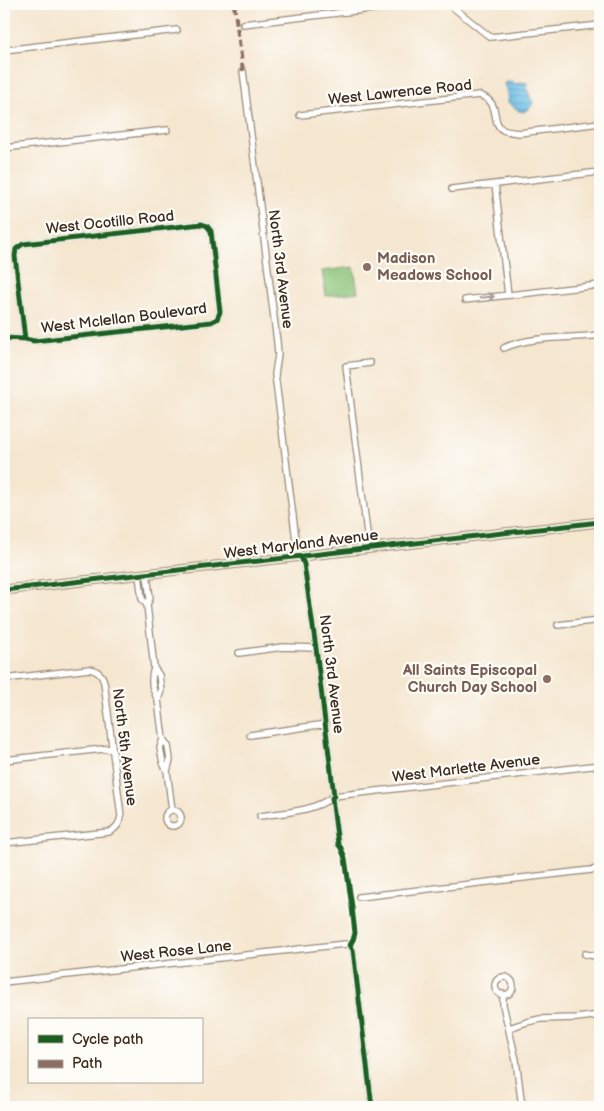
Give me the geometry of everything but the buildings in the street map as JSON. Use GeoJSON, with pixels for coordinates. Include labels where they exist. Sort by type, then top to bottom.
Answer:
{"type":"FeatureCollection","features":[{"type":"Feature","properties":{"kind":"street"},"geometry":{"type":"LineString","coordinates":[[243,24],[414,4]]}},
{"type":"Feature","properties":{"kind":"street"},"geometry":{"type":"LineString","coordinates":[[449,4],[490,36],[600,25]]}},
{"type":"Feature","properties":{"kind":"street"},"geometry":{"type":"LineString","coordinates":[[4,50],[177,30]]}},
{"type":"Feature","properties":{"kind":"street","name":"North 3rd Avenue"},"geometry":{"type":"LineString","coordinates":[[243,71],[278,351],[276,374],[296,548],[304,564],[316,648],[338,844]]}},
{"type":"Feature","properties":{"kind":"street","name":"West Lawrence Road"},"geometry":{"type":"LineString","coordinates":[[300,115],[479,95],[490,101],[499,126],[510,132],[519,133],[600,123]]}},
{"type":"Feature","properties":{"kind":"street"},"geometry":{"type":"LineString","coordinates":[[4,148],[167,130]]}},
{"type":"Feature","properties":{"kind":"street"},"geometry":{"type":"LineString","coordinates":[[452,189],[600,172]]}},
{"type":"Feature","properties":{"kind":"street"},"geometry":{"type":"LineString","coordinates":[[495,184],[508,295]]}},
{"type":"Feature","properties":{"kind":"street","name":"West Ocotillo Road"},"geometry":{"type":"LineString","coordinates":[[25,339],[15,256],[16,249],[22,244],[202,224],[207,226],[211,232],[220,312],[217,319]]}},
{"type":"Feature","properties":{"kind":"street"},"geometry":{"type":"LineString","coordinates":[[465,300],[600,284]]}},
{"type":"Feature","properties":{"kind":"street","name":"West Mclellan Boulevard"},"geometry":{"type":"LineString","coordinates":[[4,338],[25,339],[34,342],[211,322],[217,319]]}},
{"type":"Feature","properties":{"kind":"street"},"geometry":{"type":"LineString","coordinates":[[504,348],[514,344],[538,340],[600,335]]}},
{"type":"Feature","properties":{"kind":"street"},"geometry":{"type":"LineString","coordinates":[[369,549],[346,366],[370,363]]}},
{"type":"Feature","properties":{"kind":"street","name":"West Maryland Avenue"},"geometry":{"type":"LineString","coordinates":[[4,590],[600,522]]}},
{"type":"Feature","properties":{"kind":"street"},"geometry":{"type":"LineString","coordinates":[[143,575],[150,598],[147,604],[154,668],[159,675],[161,690],[158,700],[163,739],[168,746],[170,760],[167,771],[172,810]]}},
{"type":"Feature","properties":{"kind":"street"},"geometry":{"type":"LineString","coordinates":[[558,625],[600,620]]}},
{"type":"Feature","properties":{"kind":"street"},"geometry":{"type":"LineString","coordinates":[[240,652],[281,647],[316,648]]}},
{"type":"Feature","properties":{"kind":"street","name":"North 5th Avenue"},"geometry":{"type":"LineString","coordinates":[[4,679],[89,669],[100,674],[104,682],[121,816],[119,824],[107,832],[4,843]]}},
{"type":"Feature","properties":{"kind":"street"},"geometry":{"type":"LineString","coordinates":[[250,735],[326,724]]}},
{"type":"Feature","properties":{"kind":"street"},"geometry":{"type":"LineString","coordinates":[[4,760],[112,748]]}},
{"type":"Feature","properties":{"kind":"street","name":"West Marlette Avenue"},"geometry":{"type":"LineString","coordinates":[[260,816],[309,809],[333,797],[600,765]]}},
{"type":"Feature","properties":{"kind":"street"},"geometry":{"type":"LineString","coordinates":[[359,896],[600,869]]}},
{"type":"Feature","properties":{"kind":"street","name":"West Rose Lane"},"geometry":{"type":"LineString","coordinates":[[4,982],[345,944],[350,945],[353,950],[372,1107]]}},
{"type":"Feature","properties":{"kind":"street"},"geometry":{"type":"LineString","coordinates":[[585,954],[600,957]]}},
{"type":"Feature","properties":{"kind":"street"},"geometry":{"type":"LineString","coordinates":[[503,994],[503,1005],[518,1072],[522,1107]]}},
{"type":"Feature","properties":{"kind":"street"},"geometry":{"type":"LineString","coordinates":[[509,1028],[540,1019],[600,1015]]}},
{"type":"Feature","properties":{"kind":"green space"},"geometry":{"type":"Polygon","coordinates":[[[354,267],[358,292],[326,296],[322,271],[354,267]]]}},
{"type":"Feature","properties":{"kind":"water"},"geometry":{"type":"Polygon","coordinates":[[[512,81],[515,84],[527,83],[528,92],[533,103],[529,109],[523,112],[508,102],[504,83],[512,81]]]}},
{"type":"Feature","properties":{"kind":"marked path"},"geometry":{"type":"LineString","coordinates":[[234,4],[243,71]]}},
{"type":"Feature","properties":{"kind":"cycle path"},"geometry":{"type":"LineString","coordinates":[[4,338],[34,341],[211,322],[217,319],[220,312],[211,231],[202,224],[23,244],[16,249],[15,256],[25,339]]}},
{"type":"Feature","properties":{"kind":"cycle path"},"geometry":{"type":"LineString","coordinates":[[4,590],[600,522]]}},
{"type":"Feature","properties":{"kind":"cycle path"},"geometry":{"type":"LineString","coordinates":[[301,557],[304,564],[316,648],[338,844],[345,858],[352,907],[355,933],[350,945],[353,950],[372,1107]]}},
{"type":"Feature","properties":{"kind":"place","name":"Madison Meadows School"},"geometry":{"type":"Point","coordinates":[367,267]}},
{"type":"Feature","properties":{"kind":"place","name":"All Saints Episcopal Church Day School"},"geometry":{"type":"Point","coordinates":[547,679]}}]}
